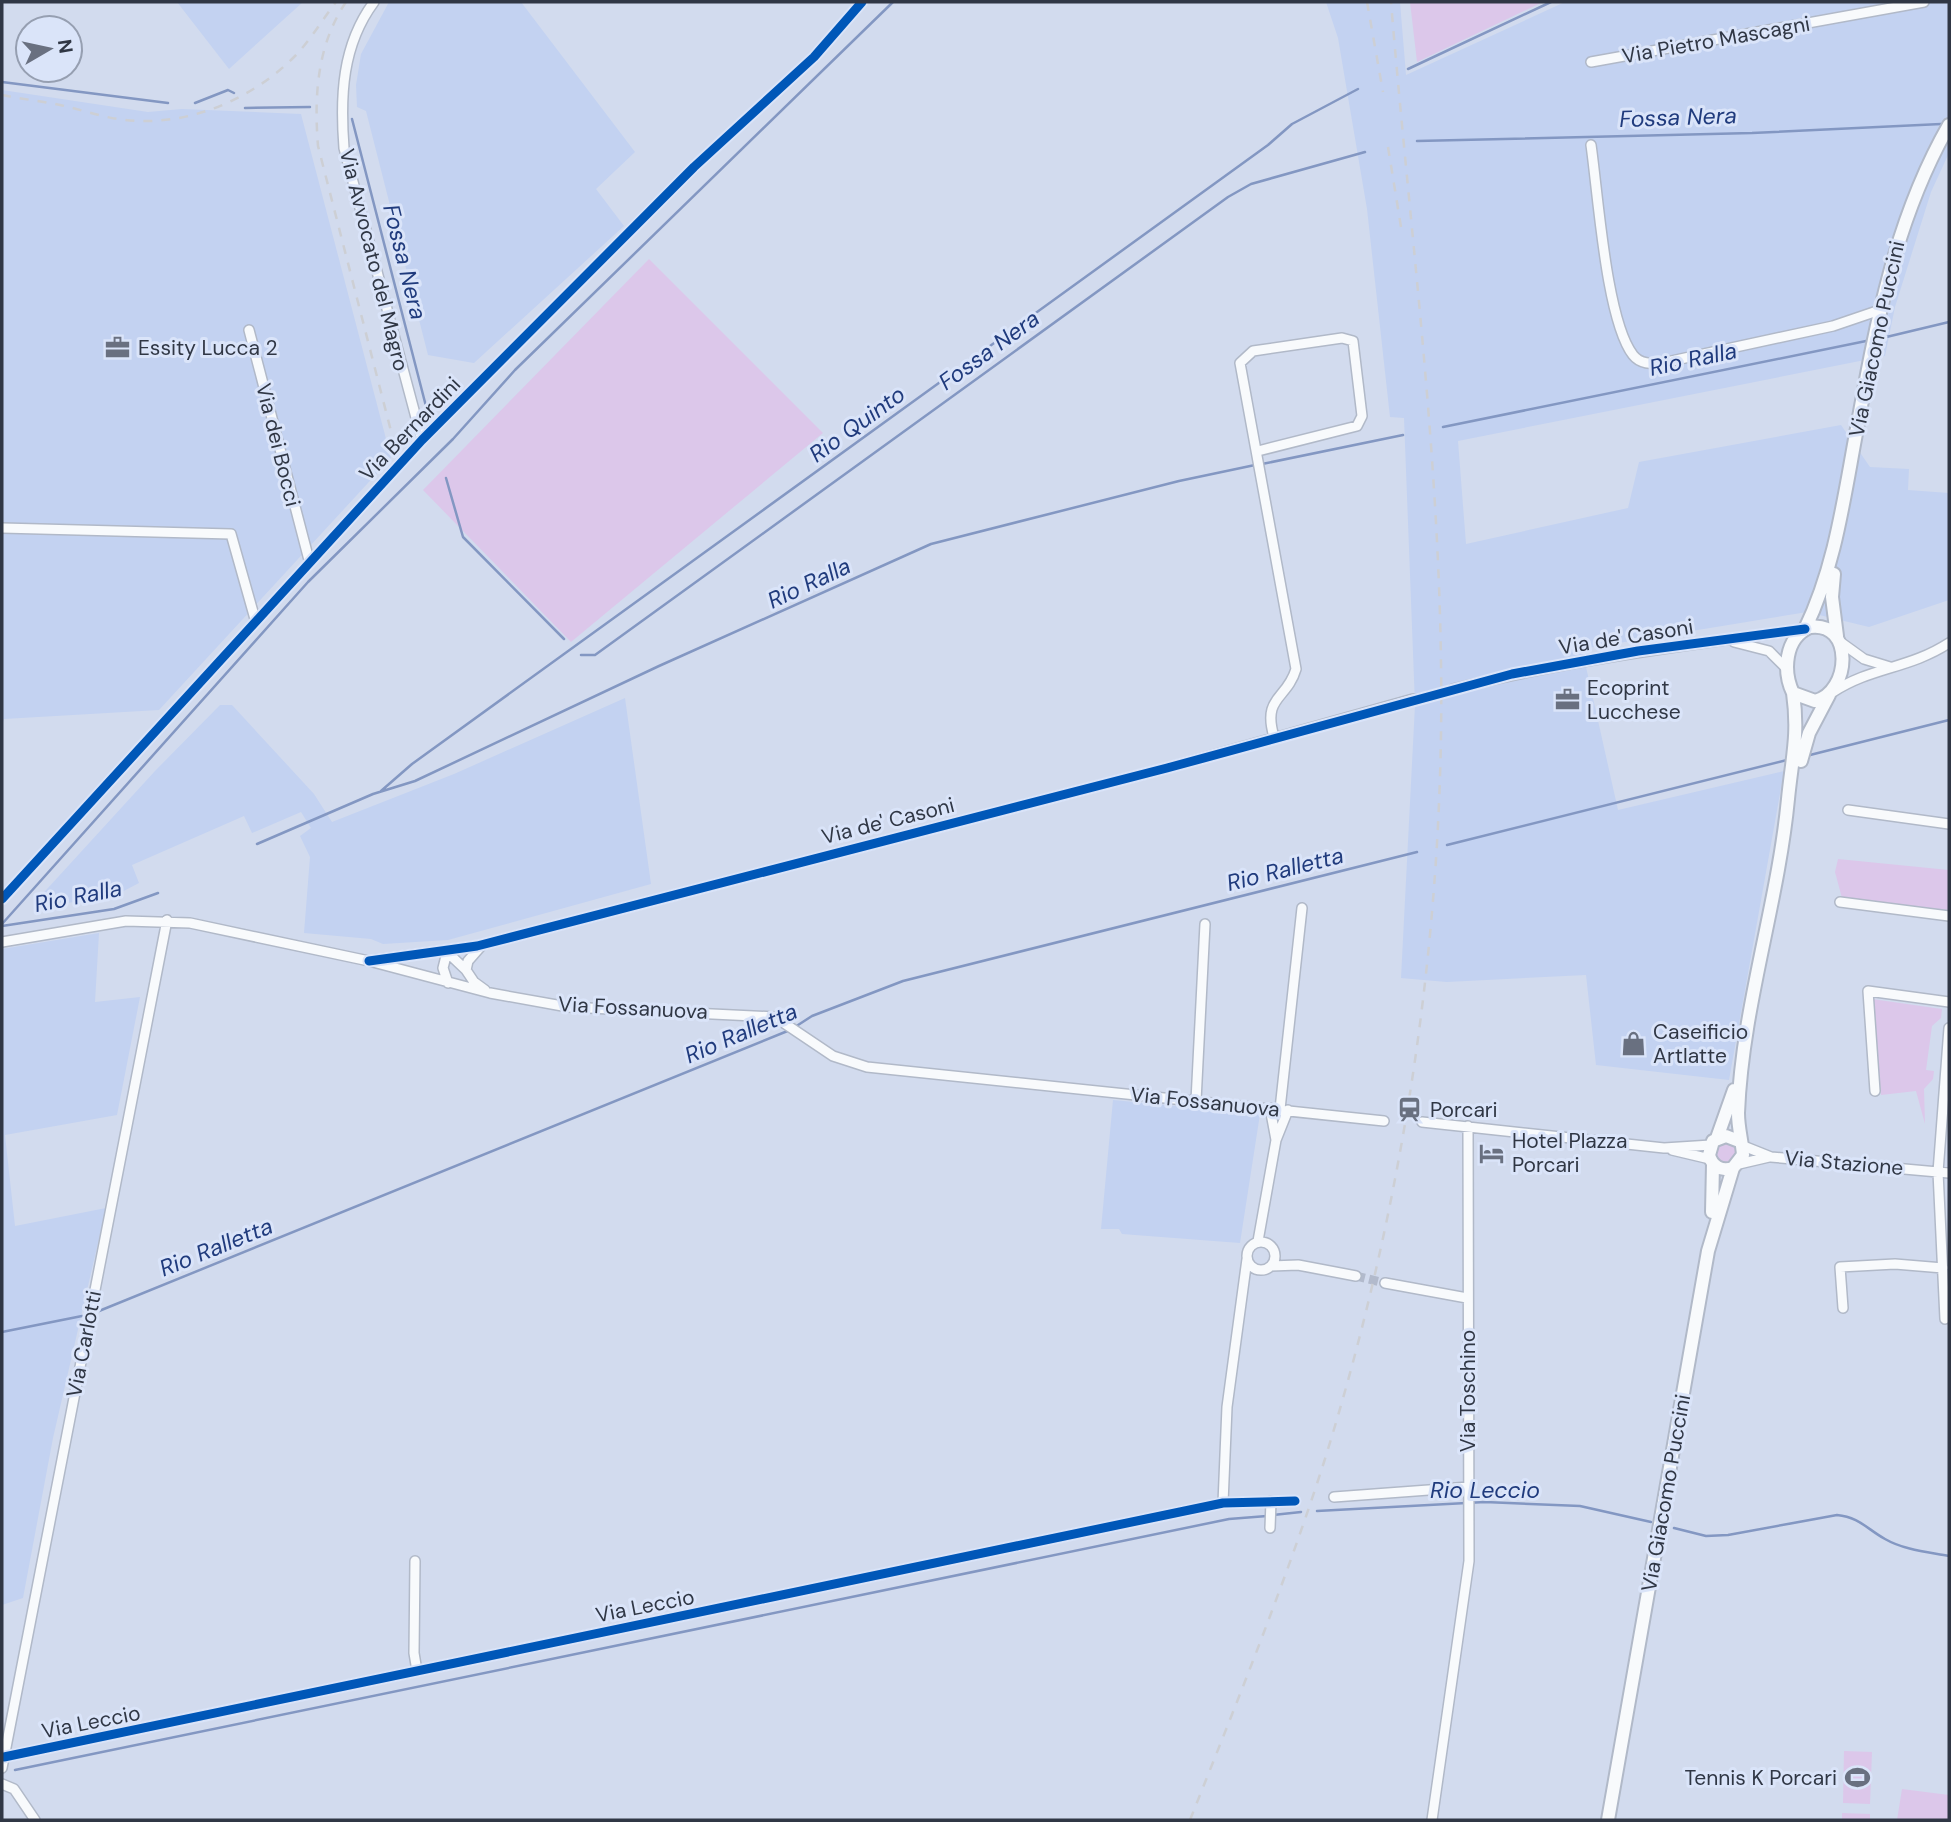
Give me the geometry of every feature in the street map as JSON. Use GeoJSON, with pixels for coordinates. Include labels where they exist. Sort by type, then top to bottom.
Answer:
{"type":"FeatureCollection","features":[{"type":"Feature","properties":{"kind":"main road","name":"Via Giacomo Puccini"},"geometry":{"type":"LineString","coordinates":[[1788,813],[1797,733],[1793,694],[1786,668],[1792,645],[1805,629],[1826,581],[1840,521],[1872,346],[1894,251],[1917,186],[1949,125]]}},
{"type":"Feature","properties":{"kind":"main road","name":"Via Giacomo Puccini"},"geometry":{"type":"LineString","coordinates":[[1740,1143],[1745,1046],[1788,813],[1805,744],[1838,680],[1842,666],[1832,587],[1840,521]]}},
{"type":"Feature","properties":{"kind":"main road"},"geometry":{"type":"LineString","coordinates":[[1805,629],[1825,627],[1838,639]]}},
{"type":"Feature","properties":{"kind":"main road"},"geometry":{"type":"LineString","coordinates":[[1793,694],[1807,701],[1829,695]]}},
{"type":"Feature","properties":{"kind":"main road"},"geometry":{"type":"LineString","coordinates":[[1708,1251],[1714,1142],[1730,1104],[1745,1046]]}},
{"type":"Feature","properties":{"kind":"main road"},"geometry":{"type":"LineString","coordinates":[[1712,1161],[1724,1170],[1736,1166],[1743,1155],[1740,1143],[1726,1136],[1714,1142]]}},
{"type":"Feature","properties":{"kind":"main road","name":"Via Giacomo Puccini"},"geometry":{"type":"LineString","coordinates":[[1608,1820],[1708,1251],[1736,1166]]}},
{"type":"Feature","properties":{"kind":"street","name":"Via Avvocato del Magro"},"geometry":{"type":"LineString","coordinates":[[374,2],[356,33],[346,64],[340,100],[344,148],[422,440]]}},
{"type":"Feature","properties":{"kind":"street","name":"Via Bernardini"},"geometry":{"type":"LineString","coordinates":[[2,899],[255,619],[422,440],[694,167],[814,57],[862,2]]}},
{"type":"Feature","properties":{"kind":"street","name":"Via Pietro Mascagni"},"geometry":{"type":"LineString","coordinates":[[1591,62],[1924,2]]}},
{"type":"Feature","properties":{"kind":"street"},"geometry":{"type":"LineString","coordinates":[[1591,145],[1612,298],[1623,338],[1634,357],[1648,364],[1662,363],[1833,326],[1880,310]]}},
{"type":"Feature","properties":{"kind":"street","name":"Via dei Bocci"},"geometry":{"type":"LineString","coordinates":[[249,330],[309,560]]}},
{"type":"Feature","properties":{"kind":"street"},"geometry":{"type":"LineString","coordinates":[[1259,453],[1357,426],[1362,416],[1353,341],[1342,338],[1253,351],[1240,363],[1259,453],[1296,669],[1293,680],[1273,700],[1270,711],[1274,737]]}},
{"type":"Feature","properties":{"kind":"street"},"geometry":{"type":"LineString","coordinates":[[2,528],[231,534],[255,619]]}},
{"type":"Feature","properties":{"kind":"street","name":"Via de' Casoni"},"geometry":{"type":"LineString","coordinates":[[1453,689],[1569,663],[1805,629]]}},
{"type":"Feature","properties":{"kind":"street"},"geometry":{"type":"LineString","coordinates":[[1838,639],[1864,659],[1892,668]]}},
{"type":"Feature","properties":{"kind":"street","name":"Via de' Casoni"},"geometry":{"type":"LineString","coordinates":[[1726,640],[1762,647],[1786,668]]}},
{"type":"Feature","properties":{"kind":"street"},"geometry":{"type":"LineString","coordinates":[[1829,695],[1856,679],[1920,660],[1949,643]]}},
{"type":"Feature","properties":{"kind":"street","name":"Via de' Casoni"},"geometry":{"type":"LineString","coordinates":[[369,961],[483,944],[1167,768],[1413,699]]}},
{"type":"Feature","properties":{"kind":"street"},"geometry":{"type":"LineString","coordinates":[[1849,810],[1949,824]]}},
{"type":"Feature","properties":{"kind":"street"},"geometry":{"type":"LineString","coordinates":[[1840,902],[1949,916]]}},
{"type":"Feature","properties":{"kind":"street"},"geometry":{"type":"LineString","coordinates":[[1223,1503],[1227,1408],[1247,1250],[1258,1241],[1266,1212],[1302,908]]}},
{"type":"Feature","properties":{"kind":"street","name":"Via Fossanuova"},"geometry":{"type":"LineString","coordinates":[[2,942],[114,922],[167,920],[369,961],[490,993],[568,1007],[745,1013],[775,1017],[833,1056],[867,1068],[1384,1121]]}},
{"type":"Feature","properties":{"kind":"street","name":"Via Carlotti"},"geometry":{"type":"LineString","coordinates":[[2,1768],[167,920]]}},
{"type":"Feature","properties":{"kind":"street"},"geometry":{"type":"LineString","coordinates":[[1196,1101],[1205,924]]}},
{"type":"Feature","properties":{"kind":"street"},"geometry":{"type":"LineString","coordinates":[[466,970],[468,961],[483,944]]}},
{"type":"Feature","properties":{"kind":"street"},"geometry":{"type":"LineString","coordinates":[[447,951],[474,982],[490,993]]}},
{"type":"Feature","properties":{"kind":"street"},"geometry":{"type":"LineString","coordinates":[[447,951],[443,968],[448,983]]}},
{"type":"Feature","properties":{"kind":"street"},"geometry":{"type":"LineString","coordinates":[[1875,1091],[1868,992],[1949,1002]]}},
{"type":"Feature","properties":{"kind":"street"},"geometry":{"type":"LineString","coordinates":[[1945,1319],[1938,1172],[1949,1028]]}},
{"type":"Feature","properties":{"kind":"street"},"geometry":{"type":"LineString","coordinates":[[1276,1141],[1279,1109]]}},
{"type":"Feature","properties":{"kind":"street"},"geometry":{"type":"LineString","coordinates":[[1422,1122],[1664,1148],[1712,1161]]}},
{"type":"Feature","properties":{"kind":"street","name":"Via Toschino"},"geometry":{"type":"LineString","coordinates":[[1432,1820],[1464,1603],[1469,1510],[1468,1126]]}},
{"type":"Feature","properties":{"kind":"street"},"geometry":{"type":"LineString","coordinates":[[1664,1148],[1714,1142]]}},
{"type":"Feature","properties":{"kind":"street","name":"Via Stazione"},"geometry":{"type":"LineString","coordinates":[[1740,1143],[1771,1157],[1949,1173]]}},
{"type":"Feature","properties":{"kind":"street"},"geometry":{"type":"LineString","coordinates":[[1736,1166],[1771,1157]]}},
{"type":"Feature","properties":{"kind":"street"},"geometry":{"type":"LineString","coordinates":[[1266,1212],[1272,1247],[1271,1266]]}},
{"type":"Feature","properties":{"kind":"street"},"geometry":{"type":"LineString","coordinates":[[1258,1241],[1298,1265]]}},
{"type":"Feature","properties":{"kind":"street"},"geometry":{"type":"LineString","coordinates":[[1247,1259],[1256,1269]]}},
{"type":"Feature","properties":{"kind":"street"},"geometry":{"type":"LineString","coordinates":[[1843,1308],[1840,1267],[1895,1264],[1942,1268]]}},
{"type":"Feature","properties":{"kind":"street"},"geometry":{"type":"LineString","coordinates":[[1256,1269],[1298,1265],[1356,1276]]}},
{"type":"Feature","properties":{"kind":"street"},"geometry":{"type":"LineString","coordinates":[[1243,1294],[1256,1269]]}},
{"type":"Feature","properties":{"kind":"street"},"geometry":{"type":"LineString","coordinates":[[1385,1283],[1467,1298]]}},
{"type":"Feature","properties":{"kind":"street"},"geometry":{"type":"LineString","coordinates":[[1334,1497],[1469,1488]]}},
{"type":"Feature","properties":{"kind":"street"},"geometry":{"type":"LineString","coordinates":[[1271,1501],[1271,1525]]}},
{"type":"Feature","properties":{"kind":"street","name":"Via Leccio"},"geometry":{"type":"LineString","coordinates":[[4,1757],[1223,1503],[1295,1501]]}},
{"type":"Feature","properties":{"kind":"street"},"geometry":{"type":"LineString","coordinates":[[415,1561],[414,1653],[417,1671]]}},
{"type":"Feature","properties":{"kind":"street"},"geometry":{"type":"LineString","coordinates":[[2,1784],[14,1789],[35,1820]]}},
{"type":"Feature","properties":{"kind":"shaded area"},"geometry":{"type":"Polygon","coordinates":[[[177,2],[303,2],[229,69],[177,2]]]}},
{"type":"Feature","properties":{"kind":"shaded area"},"geometry":{"type":"Polygon","coordinates":[[[389,2],[521,2],[635,152],[596,189],[624,226],[474,363],[428,355],[366,111],[357,107],[356,85],[361,54],[389,2]]]}},
{"type":"Feature","properties":{"kind":"shaded area"},"geometry":{"type":"Polygon","coordinates":[[[1326,2],[1400,2],[1406,75],[1565,2],[1949,2],[1949,153],[1931,192],[1895,307],[1885,356],[1458,441],[1466,544],[1628,508],[1639,462],[1841,425],[1870,467],[1909,469],[1908,490],[1949,493],[1949,600],[1869,627],[1807,612],[1582,649],[1618,810],[1784,771],[1729,1080],[1596,1065],[1586,975],[1447,982],[1401,978],[1415,705],[1404,418],[1390,417],[1367,209],[1338,38],[1326,2]]]}},
{"type":"Feature","properties":{"kind":"shaded area"},"geometry":{"type":"Polygon","coordinates":[[[1410,2],[1543,2],[1417,62],[1410,2]]]}},
{"type":"Feature","properties":{"kind":"shaded area"},"geometry":{"type":"Polygon","coordinates":[[[2,90],[148,112],[182,109],[301,114],[391,458],[159,710],[4,719],[2,725],[2,90]]]}},
{"type":"Feature","properties":{"kind":"shaded area"},"geometry":{"type":"Polygon","coordinates":[[[649,259],[823,433],[571,642],[423,490],[649,259]]]}},
{"type":"Feature","properties":{"kind":"shaded area"},"geometry":{"type":"Polygon","coordinates":[[[625,698],[651,884],[448,940],[383,944],[371,939],[304,933],[310,857],[300,836],[311,828],[301,812],[252,833],[244,816],[132,865],[139,883],[118,894],[40,908],[37,900],[155,771],[220,705],[232,705],[314,794],[332,822],[454,774],[625,698]]]}},
{"type":"Feature","properties":{"kind":"shaded area"},"geometry":{"type":"Polygon","coordinates":[[[1838,859],[1949,870],[1949,910],[1842,898],[1835,872],[1838,859]]]}},
{"type":"Feature","properties":{"kind":"shaded area"},"geometry":{"type":"Polygon","coordinates":[[[99,933],[95,1002],[140,997],[117,1115],[5,1135],[15,1226],[106,1208],[53,1438],[23,1598],[2,1605],[2,949],[99,933]]]}},
{"type":"Feature","properties":{"kind":"shaded area"},"geometry":{"type":"Polygon","coordinates":[[[1872,999],[1942,1009],[1941,1018],[1932,1026],[1926,1070],[1934,1071],[1933,1079],[1924,1089],[1925,1124],[1916,1091],[1881,1095],[1872,999]]]}},
{"type":"Feature","properties":{"kind":"shaded area"},"geometry":{"type":"Polygon","coordinates":[[[1113,1100],[1260,1114],[1240,1243],[1122,1234],[1119,1229],[1101,1229],[1113,1100]]]}},
{"type":"Feature","properties":{"kind":"shaded area"},"geometry":{"type":"Polygon","coordinates":[[[1722,1143],[1730,1143],[1736,1153],[1730,1163],[1722,1163],[1716,1157],[1716,1149],[1722,1143]]]}},
{"type":"Feature","properties":{"kind":"shaded area","name":"Tennis K Porcari"},"geometry":{"type":"Polygon","coordinates":[[[1844,1751],[1872,1752],[1870,1804],[1843,1803],[1844,1751]]]}},
{"type":"Feature","properties":{"kind":"shaded area"},"geometry":{"type":"Polygon","coordinates":[[[1902,1789],[1949,1795],[1949,1820],[1897,1820],[1902,1789]]]}},
{"type":"Feature","properties":{"kind":"shaded area","name":"Tennis K Porcari"},"geometry":{"type":"Polygon","coordinates":[[[1842,1813],[1870,1814],[1870,1820],[1842,1820],[1842,1813]]]}},
{"type":"Feature","properties":{"kind":"waterway","name":"Fossa Nera"},"geometry":{"type":"LineString","coordinates":[[2,924],[308,582],[453,439],[515,370],[893,2]]}},
{"type":"Feature","properties":{"kind":"waterway","name":"Rio Quinto"},"geometry":{"type":"LineString","coordinates":[[1408,69],[1551,2]]}},
{"type":"Feature","properties":{"kind":"waterway","name":"Fossa Nera"},"geometry":{"type":"LineString","coordinates":[[2,82],[168,103]]}},
{"type":"Feature","properties":{"kind":"waterway","name":"Rio Quinto"},"geometry":{"type":"LineString","coordinates":[[381,791],[412,764],[1268,145],[1292,124],[1358,89]]}},
{"type":"Feature","properties":{"kind":"waterway","name":"Fossa Nera"},"geometry":{"type":"LineString","coordinates":[[195,103],[228,90],[234,93]]}},
{"type":"Feature","properties":{"kind":"waterway","name":"Fossa Nera"},"geometry":{"type":"LineString","coordinates":[[245,108],[310,107]]}},
{"type":"Feature","properties":{"kind":"waterway","name":"Fossa Nera"},"geometry":{"type":"LineString","coordinates":[[352,119],[428,414]]}},
{"type":"Feature","properties":{"kind":"waterway","name":"Fossa Nera"},"geometry":{"type":"LineString","coordinates":[[1417,141],[1752,133],[1941,124]]}},
{"type":"Feature","properties":{"kind":"waterway","name":"Fossa Nera"},"geometry":{"type":"LineString","coordinates":[[581,655],[595,655],[1228,197],[1251,184],[1365,152]]}},
{"type":"Feature","properties":{"kind":"waterway","name":"Rio Ralla"},"geometry":{"type":"LineString","coordinates":[[1878,339],[1949,322]]}},
{"type":"Feature","properties":{"kind":"waterway","name":"Rio Ralla"},"geometry":{"type":"LineString","coordinates":[[1443,427],[1871,340]]}},
{"type":"Feature","properties":{"kind":"waterway","name":"Rio Ralla"},"geometry":{"type":"LineString","coordinates":[[1262,464],[1403,435]]}},
{"type":"Feature","properties":{"kind":"waterway","name":"Rio Ralla"},"geometry":{"type":"LineString","coordinates":[[257,844],[373,794],[415,781],[659,666],[931,544],[1179,481],[1255,465]]}},
{"type":"Feature","properties":{"kind":"waterway","name":"Fossa Nera"},"geometry":{"type":"LineString","coordinates":[[446,478],[463,537],[564,639]]}},
{"type":"Feature","properties":{"kind":"waterway","name":"Rio Ralletta"},"geometry":{"type":"LineString","coordinates":[[1810,755],[1949,720]]}},
{"type":"Feature","properties":{"kind":"waterway","name":"Rio Ralletta"},"geometry":{"type":"LineString","coordinates":[[1447,845],[1787,760]]}},
{"type":"Feature","properties":{"kind":"waterway","name":"Rio Ralletta"},"geometry":{"type":"LineString","coordinates":[[795,1027],[812,1016],[903,981],[1417,852]]}},
{"type":"Feature","properties":{"kind":"waterway","name":"Rio Ralla"},"geometry":{"type":"LineString","coordinates":[[2,926],[114,909],[158,893]]}},
{"type":"Feature","properties":{"kind":"waterway","name":"Rio Ralletta"},"geometry":{"type":"LineString","coordinates":[[99,1311],[790,1030]]}},
{"type":"Feature","properties":{"kind":"waterway","name":"Rio Ralletta"},"geometry":{"type":"LineString","coordinates":[[2,1332],[82,1316]]}},
{"type":"Feature","properties":{"kind":"waterway","name":"Rio Leccio"},"geometry":{"type":"LineString","coordinates":[[1317,1511],[1485,1502],[1580,1506],[1651,1522]]}},
{"type":"Feature","properties":{"kind":"waterway","name":"Rio Leccio"},"geometry":{"type":"LineString","coordinates":[[1273,1515],[1301,1512]]}},
{"type":"Feature","properties":{"kind":"waterway","name":"Rio Leccio"},"geometry":{"type":"LineString","coordinates":[[1674,1528],[1706,1536],[1728,1535],[1837,1515],[1857,1521],[1900,1546],[1949,1556]]}},
{"type":"Feature","properties":{"kind":"waterway","name":"Rio Leccio"},"geometry":{"type":"LineString","coordinates":[[15,1770],[1229,1519],[1267,1516]]}},
{"type":"Feature","properties":{"kind":"tunnel"},"geometry":{"type":"LineString","coordinates":[[1413,699],[1453,689]]}},
{"type":"Feature","properties":{"kind":"tunnel"},"geometry":{"type":"LineString","coordinates":[[1356,1276],[1385,1283]]}},
{"type":"Feature","properties":{"kind":"railway"},"geometry":{"type":"LineString","coordinates":[[2,95],[118,119],[142,121],[190,116],[235,99],[276,73],[300,51],[336,2]]}},
{"type":"Feature","properties":{"kind":"railway"},"geometry":{"type":"LineString","coordinates":[[346,2],[336,18],[323,53],[317,90],[318,146],[393,439]]}},
{"type":"Feature","properties":{"kind":"railway"},"geometry":{"type":"LineString","coordinates":[[1367,2],[1383,92]]}},
{"type":"Feature","properties":{"kind":"railway"},"geometry":{"type":"LineString","coordinates":[[1190,1820],[1293,1553],[1324,1462],[1352,1365],[1377,1267],[1397,1167],[1427,966],[1436,864],[1440,763],[1439,579],[1429,414],[1391,2]]}},
{"type":"Feature","properties":{"kind":"railway"},"geometry":{"type":"LineString","coordinates":[[1388,147],[1401,227]]}},
{"type":"Feature","properties":{"kind":"cycle path"},"geometry":{"type":"LineString","coordinates":[[2,899],[422,440],[694,167],[814,57],[862,2]]}},
{"type":"Feature","properties":{"kind":"cycle path"},"geometry":{"type":"LineString","coordinates":[[369,961],[477,946],[1167,768],[1512,674],[1638,651],[1805,629]]}},
{"type":"Feature","properties":{"kind":"cycle path"},"geometry":{"type":"LineString","coordinates":[[4,1757],[1223,1503],[1295,1501]]}},
{"type":"Feature","properties":{"kind":"place","name":"Essity Lucca 2"},"geometry":{"type":"Point","coordinates":[118,348]}},
{"type":"Feature","properties":{"kind":"place","name":"Ecoprint Lucchese"},"geometry":{"type":"Point","coordinates":[1567,700]}},
{"type":"Feature","properties":{"kind":"place","name":"Caseificio Artlatte"},"geometry":{"type":"Point","coordinates":[1633,1044]}},
{"type":"Feature","properties":{"kind":"place","name":"Porcari"},"geometry":{"type":"Point","coordinates":[1410,1110]}},
{"type":"Feature","properties":{"kind":"place","name":"Hotel Plazza Porcari"},"geometry":{"type":"Point","coordinates":[1492,1153]}},
{"type":"Feature","properties":{"kind":"place","name":"Tennis K Porcari"},"geometry":{"type":"Point","coordinates":[1857,1778]}}]}
